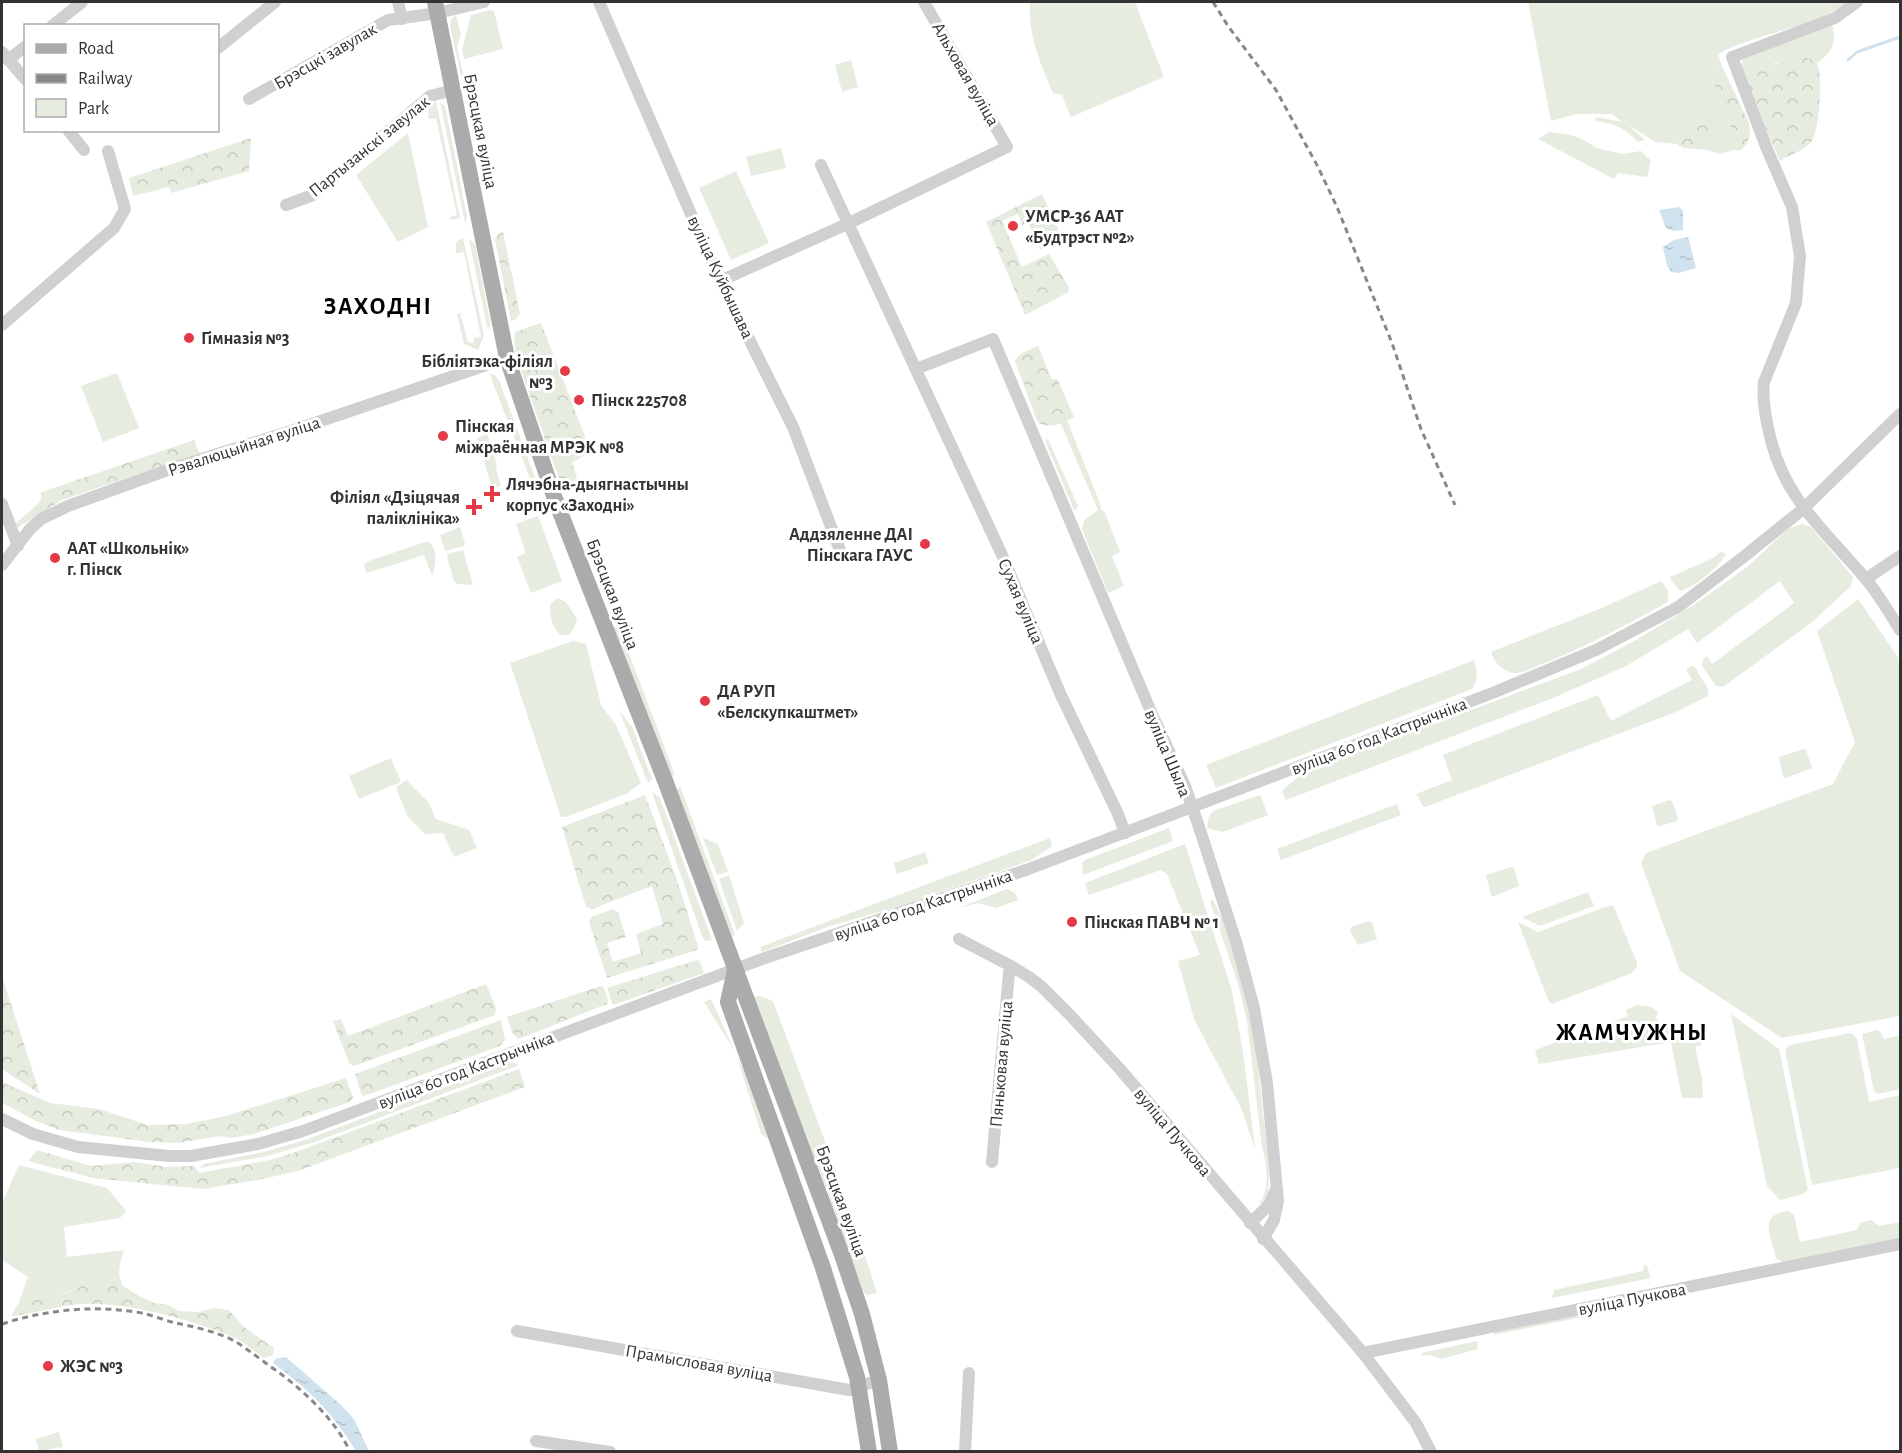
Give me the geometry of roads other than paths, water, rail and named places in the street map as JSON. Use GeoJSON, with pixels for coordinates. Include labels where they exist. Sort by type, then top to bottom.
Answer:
{"type":"FeatureCollection","features":[{"type":"Feature","properties":{"kind":"main road","name":"Брэсцкая вуліца"},"geometry":{"type":"LineString","coordinates":[[436,7],[507,358],[555,499],[666,783],[842,1255],[862,1314],[879,1380],[890,1452]]}},
{"type":"Feature","properties":{"kind":"main road"},"geometry":{"type":"LineString","coordinates":[[735,970],[728,1002],[823,1269],[859,1386],[869,1452]]}},
{"type":"Feature","properties":{"kind":"street"},"geometry":{"type":"LineString","coordinates":[[54,24],[82,2]]}},
{"type":"Feature","properties":{"kind":"street"},"geometry":{"type":"LineString","coordinates":[[219,47],[275,2]]}},
{"type":"Feature","properties":{"kind":"street"},"geometry":{"type":"LineString","coordinates":[[398,2],[402,19]]}},
{"type":"Feature","properties":{"kind":"street"},"geometry":{"type":"LineString","coordinates":[[436,7],[484,2]]}},
{"type":"Feature","properties":{"kind":"street","name":"вуліца Куйбышава"},"geometry":{"type":"LineString","coordinates":[[599,2],[720,281],[793,427],[841,553]]}},
{"type":"Feature","properties":{"kind":"street","name":"Альховая вуліца"},"geometry":{"type":"LineString","coordinates":[[847,224],[1008,147],[924,2]]}},
{"type":"Feature","properties":{"kind":"street"},"geometry":{"type":"LineString","coordinates":[[1857,2],[1835,18],[1732,57],[1767,149],[1788,196],[1796,223],[1800,256],[1796,303],[1771,363],[1762,394],[1771,443],[1781,472],[1803,509],[1866,579],[1900,630]]}},
{"type":"Feature","properties":{"kind":"street","name":"Брэсцкі завулак"},"geometry":{"type":"LineString","coordinates":[[249,99],[388,20],[402,19],[436,7]]}},
{"type":"Feature","properties":{"kind":"street"},"geometry":{"type":"LineString","coordinates":[[24,47],[5,56],[24,78]]}},
{"type":"Feature","properties":{"kind":"street","name":"Партызанскі завулак"},"geometry":{"type":"LineString","coordinates":[[286,206],[313,195],[430,96],[453,90]]}},
{"type":"Feature","properties":{"kind":"street"},"geometry":{"type":"LineString","coordinates":[[70,132],[84,150]]}},
{"type":"Feature","properties":{"kind":"street"},"geometry":{"type":"LineString","coordinates":[[2,325],[114,228],[125,209],[108,151]]}},
{"type":"Feature","properties":{"kind":"street","name":"Сухая вуліца"},"geometry":{"type":"LineString","coordinates":[[821,165],[1002,555],[1060,693],[1125,833]]}},
{"type":"Feature","properties":{"kind":"street"},"geometry":{"type":"LineString","coordinates":[[720,281],[847,224]]}},
{"type":"Feature","properties":{"kind":"street","name":"вуліца Шыла"},"geometry":{"type":"LineString","coordinates":[[916,369],[993,339],[1147,703],[1185,786],[1237,945],[1254,1008],[1267,1083],[1278,1201],[1274,1220],[1263,1239]]}},
{"type":"Feature","properties":{"kind":"street","name":"Рэвалюцыйная вуліца"},"geometry":{"type":"LineString","coordinates":[[2,565],[30,529],[41,519],[88,498],[507,358]]}},
{"type":"Feature","properties":{"kind":"street","name":"вуліца 60 год Кастрычніка"},"geometry":{"type":"LineString","coordinates":[[2,1119],[33,1134],[56,1141],[78,1147],[108,1150],[191,1156],[258,1144],[313,1127],[735,970],[1026,870],[1504,688],[1630,633],[1678,607],[1803,509],[1900,414]]}},
{"type":"Feature","properties":{"kind":"street"},"geometry":{"type":"LineString","coordinates":[[2,504],[18,546]]}},
{"type":"Feature","properties":{"kind":"street"},"geometry":{"type":"LineString","coordinates":[[1866,579],[1900,556]]}},
{"type":"Feature","properties":{"kind":"street","name":"вуліца Пучкова"},"geometry":{"type":"LineString","coordinates":[[959,939],[1011,966],[1042,987],[1119,1068],[1263,1239],[1363,1353],[1416,1423],[1431,1452]]}},
{"type":"Feature","properties":{"kind":"street","name":"Пяньковая вуліца"},"geometry":{"type":"LineString","coordinates":[[992,1162],[1011,966]]}},
{"type":"Feature","properties":{"kind":"street"},"geometry":{"type":"LineString","coordinates":[[1250,1223],[1269,1205],[1277,1187]]}},
{"type":"Feature","properties":{"kind":"street","name":"вуліца Пучкова"},"geometry":{"type":"LineString","coordinates":[[1363,1353],[1900,1244]]}},
{"type":"Feature","properties":{"kind":"street","name":"Прамысловая вуліца"},"geometry":{"type":"LineString","coordinates":[[517,1330],[849,1390],[879,1380]]}},
{"type":"Feature","properties":{"kind":"street"},"geometry":{"type":"LineString","coordinates":[[965,1452],[969,1373]]}},
{"type":"Feature","properties":{"kind":"street"},"geometry":{"type":"LineString","coordinates":[[536,1441],[610,1452]]}},
{"type":"Feature","properties":{"kind":"water"},"geometry":{"type":"Polygon","coordinates":[[[1679,207],[1683,211],[1683,230],[1673,231],[1666,228],[1659,210],[1679,207]]]}},
{"type":"Feature","properties":{"kind":"water"},"geometry":{"type":"Polygon","coordinates":[[[1688,237],[1696,268],[1679,273],[1671,272],[1667,266],[1663,247],[1674,240],[1688,237]]]}},
{"type":"Feature","properties":{"kind":"water"},"geometry":{"type":"Polygon","coordinates":[[[286,1357],[354,1419],[369,1451],[356,1451],[319,1403],[298,1382],[273,1363],[275,1359],[286,1357]]]}},
{"type":"Feature","properties":{"kind":"waterway"},"geometry":{"type":"LineString","coordinates":[[1848,60],[1857,52],[1900,37]]}},
{"type":"Feature","properties":{"kind":"railway"},"geometry":{"type":"LineString","coordinates":[[1213,2],[1276,90],[1318,167],[1337,207],[1392,343],[1421,429],[1455,505]]}},
{"type":"Feature","properties":{"kind":"railway"},"geometry":{"type":"LineString","coordinates":[[2,1324],[51,1312],[102,1309],[141,1313],[222,1335],[248,1350],[300,1390],[329,1419],[350,1452]]}},
{"type":"Feature","properties":{"kind":"place","name":"УМСР-36 ААТ «Будтрэст №2»"},"geometry":{"type":"Point","coordinates":[1013,226]}},
{"type":"Feature","properties":{"kind":"place","name":"Гімназія №3"},"geometry":{"type":"Point","coordinates":[189,338]}},
{"type":"Feature","properties":{"kind":"place","name":"Бібліятэка-філіял №3"},"geometry":{"type":"Point","coordinates":[565,371]}},
{"type":"Feature","properties":{"kind":"place","name":"Пінск 225708"},"geometry":{"type":"Point","coordinates":[579,400]}},
{"type":"Feature","properties":{"kind":"place","name":"Пінская міжраённая МРЭК №8"},"geometry":{"type":"Point","coordinates":[443,436]}},
{"type":"Feature","properties":{"kind":"place","name":"Лячэбна-дыягнастычны корпус «Заходні»"},"geometry":{"type":"Point","coordinates":[492,494]}},
{"type":"Feature","properties":{"kind":"place","name":"Філіял «Дзіцячая паліклініка»"},"geometry":{"type":"Point","coordinates":[474,507]}},
{"type":"Feature","properties":{"kind":"place","name":"Аддзяленне ДАІ Пінскага ГАУС"},"geometry":{"type":"Point","coordinates":[925,544]}},
{"type":"Feature","properties":{"kind":"place","name":"ААТ «Школьнік» г. Пінск"},"geometry":{"type":"Point","coordinates":[55,558]}},
{"type":"Feature","properties":{"kind":"place","name":"ДА РУП «Белскупкаштмет»"},"geometry":{"type":"Point","coordinates":[705,701]}},
{"type":"Feature","properties":{"kind":"place","name":"Пінская ПАВЧ № 1"},"geometry":{"type":"Point","coordinates":[1072,922]}},
{"type":"Feature","properties":{"kind":"place","name":"ЖЭС №3"},"geometry":{"type":"Point","coordinates":[48,1366]}},
{"type":"Feature","properties":{"kind":"district","name":"ЗАХОДНІ"},"geometry":{"type":"Point","coordinates":[378,306]}},
{"type":"Feature","properties":{"kind":"district","name":"ЖАМЧУЖНЫ"},"geometry":{"type":"Point","coordinates":[1632,1032]}}]}
